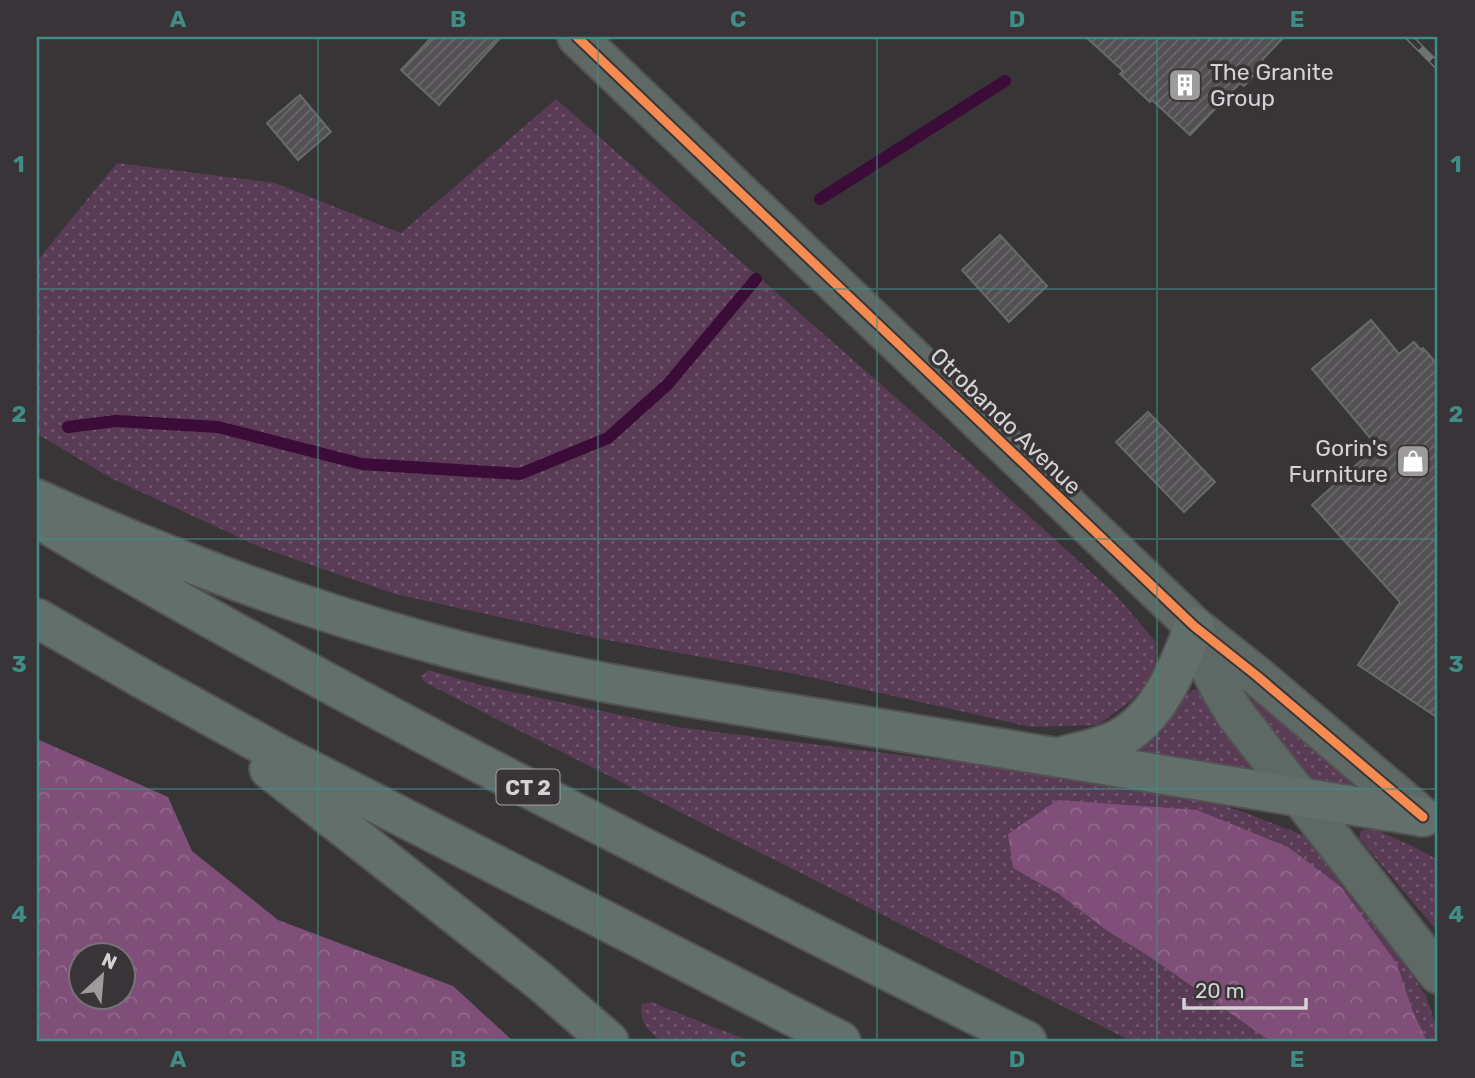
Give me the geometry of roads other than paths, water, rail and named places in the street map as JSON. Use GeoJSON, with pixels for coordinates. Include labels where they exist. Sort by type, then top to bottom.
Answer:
{"type":"FeatureCollection","features":[{"type":"Feature","properties":{"kind":"highway"},"geometry":{"type":"LineString","coordinates":[[37,499],[238,582],[352,620],[523,666],[626,686],[1423,817]]}},
{"type":"Feature","properties":{"kind":"highway","name":"CT 2"},"geometry":{"type":"LineString","coordinates":[[37,519],[181,603],[393,718],[1027,1041]]}},
{"type":"Feature","properties":{"kind":"highway"},"geometry":{"type":"LineString","coordinates":[[37,618],[361,797],[841,1041]]}},
{"type":"Feature","properties":{"kind":"highway"},"geometry":{"type":"LineString","coordinates":[[1054,757],[1102,746],[1126,734],[1139,723],[1169,684],[1194,626]]}},
{"type":"Feature","properties":{"kind":"highway"},"geometry":{"type":"LineString","coordinates":[[185,702],[541,982],[609,1041]]}},
{"type":"Feature","properties":{"kind":"street","name":"Otrobando Avenue"},"geometry":{"type":"LineString","coordinates":[[577,37],[1194,626],[1423,817]]}},
{"type":"Feature","properties":{"kind":"street","name":"Otrobando Avenue"},"geometry":{"type":"LineString","coordinates":[[1194,626],[1207,663],[1224,697],[1244,727],[1438,974]]}},
{"type":"Feature","properties":{"kind":"waterway"},"geometry":{"type":"LineString","coordinates":[[820,199],[1005,81]]}},
{"type":"Feature","properties":{"kind":"waterway"},"geometry":{"type":"LineString","coordinates":[[68,427],[116,421],[218,427],[362,464],[520,474],[608,438],[668,384],[756,279]]}},
{"type":"Feature","properties":{"kind":"railway"},"geometry":{"type":"LineString","coordinates":[[1409,37],[1438,66]]}},
{"type":"Feature","properties":{"kind":"place","name":"The Granite Group"},"geometry":{"type":"Point","coordinates":[1185,85]}},
{"type":"Feature","properties":{"kind":"place","name":"Gorin's Furniture"},"geometry":{"type":"Point","coordinates":[1413,461]}}]}
